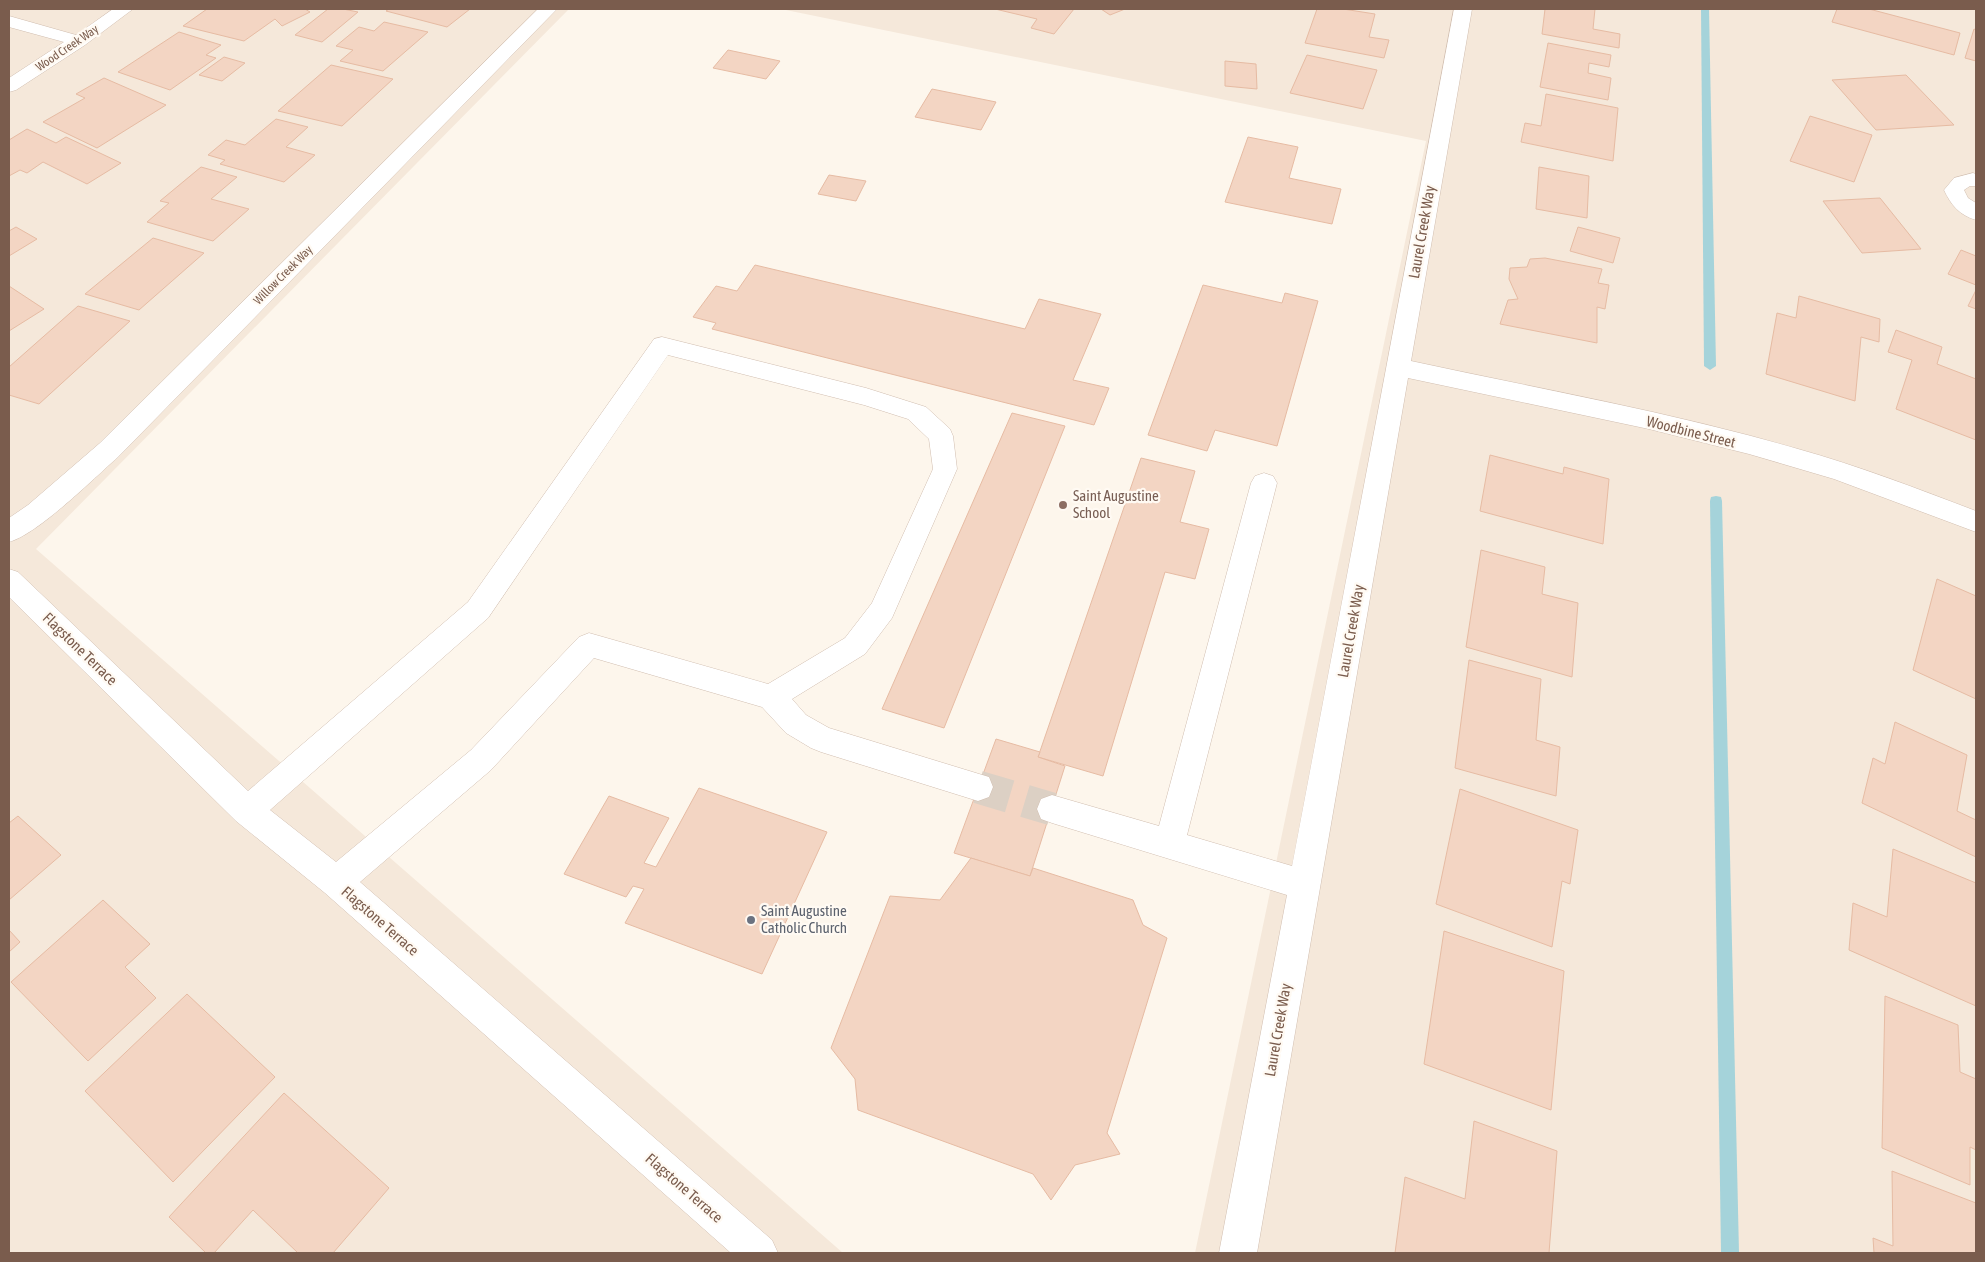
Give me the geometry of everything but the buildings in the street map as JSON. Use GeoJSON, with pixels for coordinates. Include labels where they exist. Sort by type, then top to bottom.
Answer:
{"type":"FeatureCollection","features":[{"type":"Feature","properties":{"kind":"street","name":"Wood Creek Way"},"geometry":{"type":"LineString","coordinates":[[9,86],[79,41],[124,9]]}},
{"type":"Feature","properties":{"kind":"street","name":"Willow Creek Way"},"geometry":{"type":"LineString","coordinates":[[9,532],[37,512],[109,450],[548,9]]}},
{"type":"Feature","properties":{"kind":"street","name":"Laurel Creek Way"},"geometry":{"type":"LineString","coordinates":[[1238,1253],[1462,9]]}},
{"type":"Feature","properties":{"kind":"street"},"geometry":{"type":"LineString","coordinates":[[9,20],[79,41]]}},
{"type":"Feature","properties":{"kind":"street"},"geometry":{"type":"LineString","coordinates":[[1976,180],[1963,181],[1954,190],[1960,202],[1976,213]]}},
{"type":"Feature","properties":{"kind":"street"},"geometry":{"type":"LineString","coordinates":[[247,811],[478,610],[662,345],[866,397],[916,413],[941,436],[945,470],[882,610],[855,646],[771,697]]}},
{"type":"Feature","properties":{"kind":"street","name":"Woodbine Street"},"geometry":{"type":"LineString","coordinates":[[1398,367],[1666,425],[1797,458],[1884,486],[1976,522]]}},
{"type":"Feature","properties":{"kind":"street"},"geometry":{"type":"LineString","coordinates":[[1169,845],[1264,483]]}},
{"type":"Feature","properties":{"kind":"street","name":"Flagstone Terrace"},"geometry":{"type":"LineString","coordinates":[[9,580],[247,811],[336,882],[759,1253]]}},
{"type":"Feature","properties":{"kind":"street"},"geometry":{"type":"LineString","coordinates":[[336,882],[481,760],[589,645],[771,697],[796,724],[821,739],[978,787]]}},
{"type":"Feature","properties":{"kind":"street"},"geometry":{"type":"LineString","coordinates":[[1052,809],[1304,885]]}},
{"type":"Feature","properties":{"kind":"shaded area"},"geometry":{"type":"Polygon","coordinates":[[[9,9],[569,9],[36,549],[843,1253],[9,1253],[9,9]]]}},
{"type":"Feature","properties":{"kind":"shaded area"},"geometry":{"type":"Polygon","coordinates":[[[781,9],[1976,9],[1976,1253],[1195,1253],[1426,141],[781,9]]]}},
{"type":"Feature","properties":{"kind":"waterway"},"geometry":{"type":"LineString","coordinates":[[1705,9],[1710,366]]}},
{"type":"Feature","properties":{"kind":"waterway"},"geometry":{"type":"LineString","coordinates":[[1716,501],[1730,1253]]}},
{"type":"Feature","properties":{"kind":"tunnel"},"geometry":{"type":"LineString","coordinates":[[978,787],[1052,809]]}},
{"type":"Feature","properties":{"kind":"place","name":"Saint Augustine School"},"geometry":{"type":"Point","coordinates":[1063,505]}},
{"type":"Feature","properties":{"kind":"place","name":"Saint Augustine Catholic Church"},"geometry":{"type":"Point","coordinates":[751,920]}}]}
